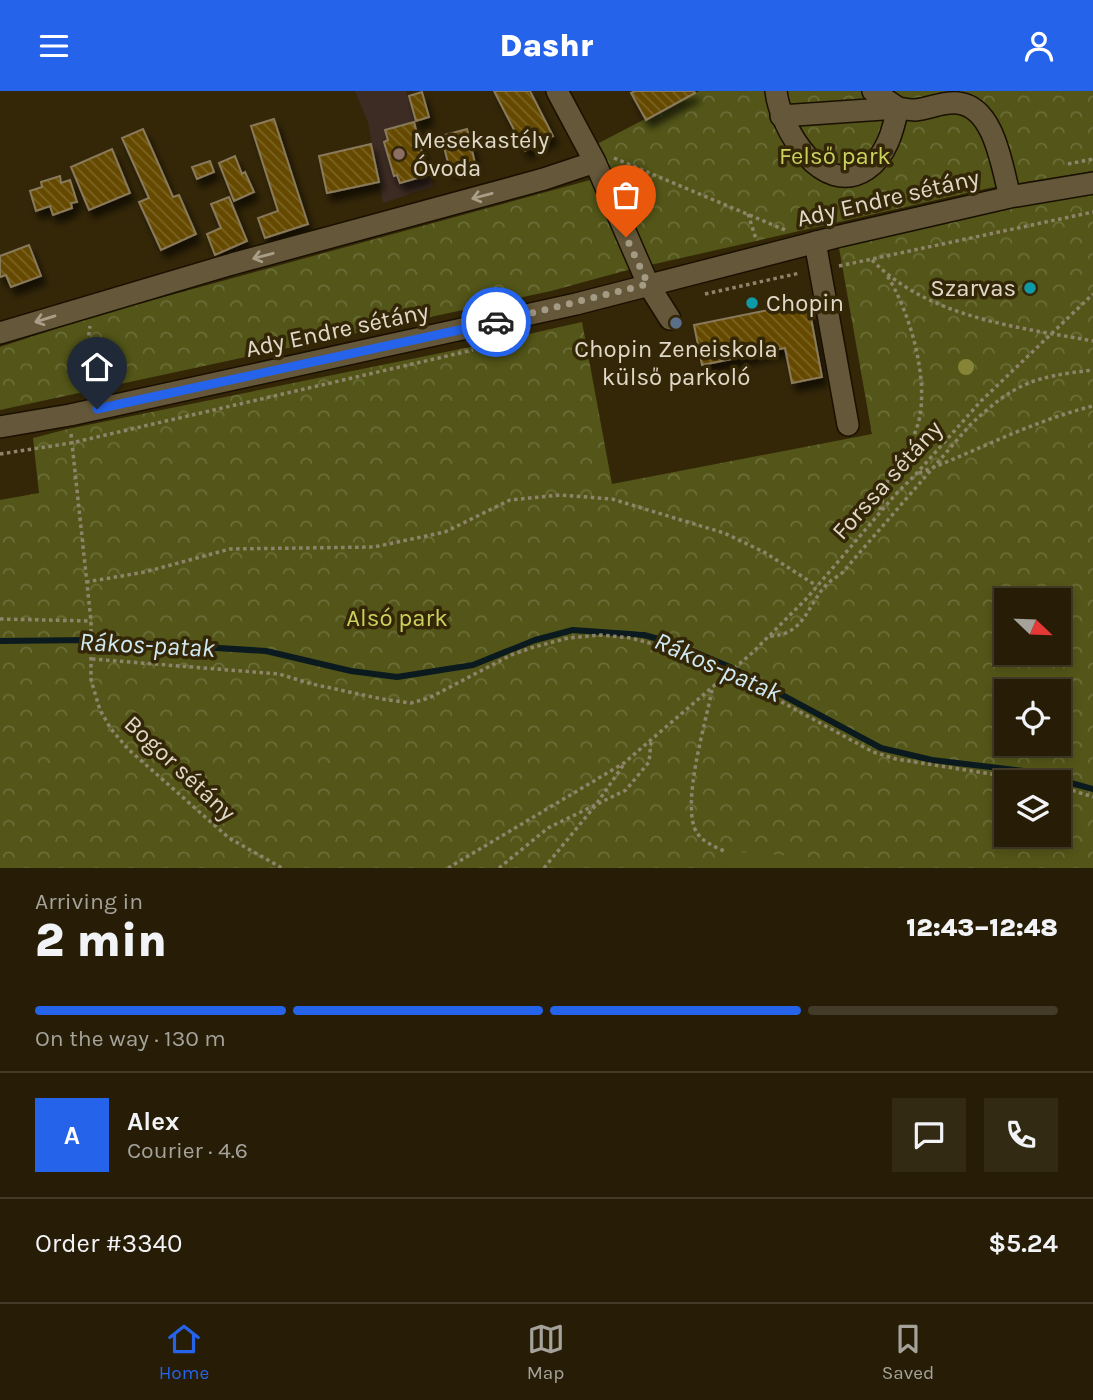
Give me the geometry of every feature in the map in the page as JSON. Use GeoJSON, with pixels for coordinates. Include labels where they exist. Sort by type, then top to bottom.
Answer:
{"type":"FeatureCollection","features":[{"type":"Feature","properties":{"kind":"street"},"geometry":{"type":"LineString","coordinates":[[557,91],[590,154],[648,284],[670,319]]}},
{"type":"Feature","properties":{"kind":"street"},"geometry":{"type":"LineString","coordinates":[[776,91],[781,116],[794,143],[816,165],[843,176],[853,176],[878,159],[891,137],[898,108]]}},
{"type":"Feature","properties":{"kind":"street"},"geometry":{"type":"LineString","coordinates":[[873,91],[898,108]]}},
{"type":"Feature","properties":{"kind":"street"},"geometry":{"type":"LineString","coordinates":[[781,116],[898,108],[914,110],[956,102],[972,106],[984,118],[996,142],[1010,197]]}},
{"type":"Feature","properties":{"kind":"street"},"geometry":{"type":"LineString","coordinates":[[0,333],[232,264],[544,179],[590,154]]}},
{"type":"Feature","properties":{"kind":"street","name":"Ady Endre sétány"},"geometry":{"type":"LineString","coordinates":[[0,427],[75,407],[506,320],[815,242],[1010,197],[1093,183]]}},
{"type":"Feature","properties":{"kind":"street"},"geometry":{"type":"LineString","coordinates":[[815,242],[848,425]]}},
{"type":"Feature","properties":{"kind":"path"},"geometry":{"type":"LineString","coordinates":[[590,154],[793,233]]}},
{"type":"Feature","properties":{"kind":"path"},"geometry":{"type":"LineString","coordinates":[[701,295],[1093,212]]}},
{"type":"Feature","properties":{"kind":"path"},"geometry":{"type":"LineString","coordinates":[[748,214],[756,240]]}},
{"type":"Feature","properties":{"kind":"path"},"geometry":{"type":"LineString","coordinates":[[872,260],[886,274],[899,294],[917,357],[921,394],[919,420],[909,445],[887,483],[880,512]]}},
{"type":"Feature","properties":{"kind":"path"},"geometry":{"type":"LineString","coordinates":[[886,274],[953,311],[1093,341]]}},
{"type":"Feature","properties":{"kind":"path","name":"Forssa sétány"},"geometry":{"type":"LineString","coordinates":[[624,763],[752,653],[817,586],[981,401],[1093,293]]}},
{"type":"Feature","properties":{"kind":"path","name":"Bogor sétány"},"geometry":{"type":"LineString","coordinates":[[90,325],[71,443],[91,621],[91,680],[100,711],[128,750],[229,838],[282,868]]}},
{"type":"Feature","properties":{"kind":"path"},"geometry":{"type":"LineString","coordinates":[[0,454],[71,443],[475,349]]}},
{"type":"Feature","properties":{"kind":"path"},"geometry":{"type":"LineString","coordinates":[[768,636],[784,635],[796,627],[827,584],[842,573],[970,425],[993,404],[1019,386],[1056,375],[1093,370]]}},
{"type":"Feature","properties":{"kind":"path"},"geometry":{"type":"LineString","coordinates":[[916,474],[983,444],[1093,406]]}},
{"type":"Feature","properties":{"kind":"path"},"geometry":{"type":"LineString","coordinates":[[86,582],[145,572],[230,549],[374,547],[445,532],[510,500],[560,495],[612,499],[724,533],[764,552],[817,586]]}},
{"type":"Feature","properties":{"kind":"path"},"geometry":{"type":"LineString","coordinates":[[0,619],[91,621]]}},
{"type":"Feature","properties":{"kind":"path"},"geometry":{"type":"LineString","coordinates":[[92,659],[279,674],[347,692],[411,703],[429,698],[511,655],[568,638],[601,635],[631,638],[675,650],[729,673],[873,752],[896,759],[994,774]]}},
{"type":"Feature","properties":{"kind":"path"},"geometry":{"type":"LineString","coordinates":[[712,688],[689,804],[696,832],[707,844],[724,851]]}},
{"type":"Feature","properties":{"kind":"path"},"geometry":{"type":"LineString","coordinates":[[499,868],[548,828],[626,790],[649,762],[651,742]]}},
{"type":"Feature","properties":{"kind":"path"},"geometry":{"type":"LineString","coordinates":[[544,868],[595,806],[624,763]]}},
{"type":"Feature","properties":{"kind":"path"},"geometry":{"type":"LineString","coordinates":[[448,868],[624,763]]}},
{"type":"Feature","properties":{"kind":"path"},"geometry":{"type":"LineString","coordinates":[[1071,790],[1093,797]]}},
{"type":"Feature","properties":{"kind":"shaded area","name":"Mesekastély Óvoda"},"geometry":{"type":"Polygon","coordinates":[[[355,91],[406,91],[433,186],[383,203],[368,122],[355,91]]]}},
{"type":"Feature","properties":{"kind":"green space","name":"Felső park"},"geometry":{"type":"Polygon","coordinates":[[[699,91],[1093,91],[1093,171],[989,188],[624,271],[551,291],[0,410],[0,347],[98,315],[612,174],[597,144],[699,91]]]}},
{"type":"Feature","properties":{"kind":"green space","name":"Alsó park"},"geometry":{"type":"Polygon","coordinates":[[[1093,188],[1093,868],[0,868],[0,500],[39,493],[33,438],[582,322],[612,484],[872,434],[838,242],[1093,188]]]}},
{"type":"Feature","properties":{"kind":"green space"},"geometry":{"type":"Polygon","coordinates":[[[724,851],[844,860],[843,868],[723,868],[724,851]]]}},
{"type":"Feature","properties":{"kind":"building"},"geometry":{"type":"Polygon","coordinates":[[[494,91],[530,91],[553,136],[525,151],[494,91]]]}},
{"type":"Feature","properties":{"kind":"building"},"geometry":{"type":"Polygon","coordinates":[[[422,92],[429,117],[416,121],[409,96],[422,92]]]}},
{"type":"Feature","properties":{"kind":"building"},"geometry":{"type":"Polygon","coordinates":[[[631,93],[695,93],[646,120],[631,93]]]}},
{"type":"Feature","properties":{"kind":"building"},"geometry":{"type":"Polygon","coordinates":[[[274,119],[308,224],[265,238],[258,218],[278,211],[251,126],[274,119]]]}},
{"type":"Feature","properties":{"kind":"building"},"geometry":{"type":"Polygon","coordinates":[[[414,122],[428,175],[400,183],[397,175],[394,176],[384,142],[388,140],[385,130],[414,122]]]}},
{"type":"Feature","properties":{"kind":"building"},"geometry":{"type":"Polygon","coordinates":[[[143,129],[173,197],[179,195],[196,234],[161,250],[139,202],[149,198],[122,138],[143,129]]]}},
{"type":"Feature","properties":{"kind":"building"},"geometry":{"type":"Polygon","coordinates":[[[467,129],[475,163],[450,170],[441,136],[467,129]]]}},
{"type":"Feature","properties":{"kind":"building"},"geometry":{"type":"Polygon","coordinates":[[[371,144],[379,182],[327,193],[319,156],[371,144]]]}},
{"type":"Feature","properties":{"kind":"building"},"geometry":{"type":"Polygon","coordinates":[[[112,149],[130,193],[89,210],[71,167],[112,149]]]}},
{"type":"Feature","properties":{"kind":"building"},"geometry":{"type":"Polygon","coordinates":[[[235,156],[242,174],[245,172],[254,192],[234,201],[219,163],[235,156]]]}},
{"type":"Feature","properties":{"kind":"building"},"geometry":{"type":"Polygon","coordinates":[[[210,161],[214,172],[197,179],[192,167],[210,161]]]}},
{"type":"Feature","properties":{"kind":"building"},"geometry":{"type":"Polygon","coordinates":[[[60,176],[61,183],[70,180],[77,202],[71,203],[72,208],[53,215],[50,206],[36,211],[30,191],[42,187],[41,182],[60,176]]]}},
{"type":"Feature","properties":{"kind":"building"},"geometry":{"type":"Polygon","coordinates":[[[229,197],[247,241],[215,255],[207,234],[221,228],[211,204],[229,197]]]}},
{"type":"Feature","properties":{"kind":"building"},"geometry":{"type":"Polygon","coordinates":[[[29,245],[41,276],[11,287],[6,275],[0,277],[0,256],[29,245]]]}},
{"type":"Feature","properties":{"kind":"building"},"geometry":{"type":"Polygon","coordinates":[[[808,302],[822,377],[792,383],[785,348],[702,365],[694,325],[808,302]]]}},
{"type":"Feature","properties":{"kind":"waterway","name":"Rákos-patak"},"geometry":{"type":"LineString","coordinates":[[0,641],[89,640],[266,651],[351,671],[397,677],[473,665],[535,640],[573,630],[644,635],[673,643],[730,667],[881,748],[932,760],[1032,772],[1093,789]]}},
{"type":"Feature","properties":{"kind":"way so far"},"geometry":{"type":"LineString","coordinates":[[496,322],[648,284],[626,237]]}},
{"type":"Feature","properties":{"kind":"place","name":"Mesekastély Óvoda"},"geometry":{"type":"Point","coordinates":[399,154]}},
{"type":"Feature","properties":{"kind":"place","name":"Szarvas"},"geometry":{"type":"Point","coordinates":[1030,288]}},
{"type":"Feature","properties":{"kind":"place","name":"Chopin"},"geometry":{"type":"Point","coordinates":[752,303]}},
{"type":"Feature","properties":{"kind":"place","name":"Chopin Zeneiskola külső parkoló"},"geometry":{"type":"Point","coordinates":[676,323]}},
{"type":"Feature","properties":{"kind":"route"},"geometry":{"type":"LineString","coordinates":[[97,409],[496,322]]}}]}
